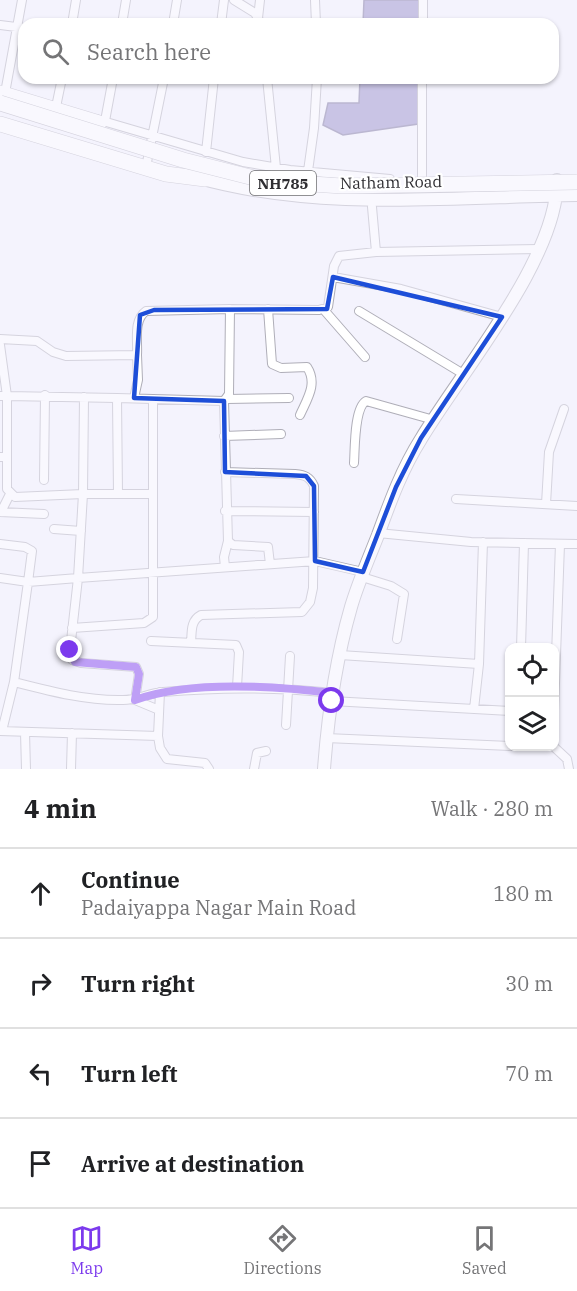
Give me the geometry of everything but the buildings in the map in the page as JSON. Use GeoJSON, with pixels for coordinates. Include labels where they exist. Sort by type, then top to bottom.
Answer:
{"type":"FeatureCollection","features":[{"type":"Feature","properties":{"kind":"highway"},"geometry":{"type":"LineString","coordinates":[[1,96],[228,164],[279,174],[377,183]]}},
{"type":"Feature","properties":{"kind":"highway","name":"NH785"},"geometry":{"type":"LineString","coordinates":[[1,96],[183,160],[267,181],[342,186],[577,181]]}},
{"type":"Feature","properties":{"kind":"highway","name":"NH785"},"geometry":{"type":"LineString","coordinates":[[0,115],[213,178],[273,192],[338,196],[577,194]]}},
{"type":"Feature","properties":{"kind":"highway"},"geometry":{"type":"LineString","coordinates":[[0,124],[160,173],[205,180]]}},
{"type":"Feature","properties":{"kind":"main road","name":"Natham Road"},"geometry":{"type":"LineString","coordinates":[[1,96],[153,141],[227,169],[260,176],[320,182],[377,183],[577,181]]}},
{"type":"Feature","properties":{"kind":"main road","name":"Natham Road"},"geometry":{"type":"LineString","coordinates":[[0,115],[205,180],[255,192],[319,198],[577,194]]}},
{"type":"Feature","properties":{"kind":"main road"},"geometry":{"type":"LineString","coordinates":[[324,769],[326,738],[339,655],[351,606],[396,487],[421,438],[502,317],[539,249],[557,196],[557,180]]}},
{"type":"Feature","properties":{"kind":"street"},"geometry":{"type":"LineString","coordinates":[[21,18],[22,0]]}},
{"type":"Feature","properties":{"kind":"street"},"geometry":{"type":"LineString","coordinates":[[73,18],[76,0]]}},
{"type":"Feature","properties":{"kind":"street"},"geometry":{"type":"LineString","coordinates":[[123,18],[126,0]]}},
{"type":"Feature","properties":{"kind":"street"},"geometry":{"type":"LineString","coordinates":[[174,18],[177,0]]}},
{"type":"Feature","properties":{"kind":"street"},"geometry":{"type":"LineString","coordinates":[[222,18],[224,0]]}},
{"type":"Feature","properties":{"kind":"street"},"geometry":{"type":"LineString","coordinates":[[234,0],[256,18]]}},
{"type":"Feature","properties":{"kind":"street"},"geometry":{"type":"LineString","coordinates":[[260,0],[260,18]]}},
{"type":"Feature","properties":{"kind":"street"},"geometry":{"type":"LineString","coordinates":[[315,0],[316,18]]}},
{"type":"Feature","properties":{"kind":"street"},"geometry":{"type":"LineString","coordinates":[[423,0],[423,18]]}},
{"type":"Feature","properties":{"kind":"street"},"geometry":{"type":"LineString","coordinates":[[0,25],[18,28]]}},
{"type":"Feature","properties":{"kind":"street"},"geometry":{"type":"LineString","coordinates":[[18,35],[1,96],[56,107],[105,121],[153,141],[276,168],[420,182],[422,84]]}},
{"type":"Feature","properties":{"kind":"street"},"geometry":{"type":"LineString","coordinates":[[56,107],[61,84]]}},
{"type":"Feature","properties":{"kind":"street"},"geometry":{"type":"LineString","coordinates":[[105,121],[111,84]]}},
{"type":"Feature","properties":{"kind":"street"},"geometry":{"type":"LineString","coordinates":[[147,162],[163,84]]}},
{"type":"Feature","properties":{"kind":"street"},"geometry":{"type":"LineString","coordinates":[[206,152],[213,84]]}},
{"type":"Feature","properties":{"kind":"street"},"geometry":{"type":"LineString","coordinates":[[268,84],[276,168]]}},
{"type":"Feature","properties":{"kind":"street"},"geometry":{"type":"LineString","coordinates":[[308,171],[316,84]]}},
{"type":"Feature","properties":{"kind":"street"},"geometry":{"type":"LineString","coordinates":[[372,207],[376,252]]}},
{"type":"Feature","properties":{"kind":"street"},"geometry":{"type":"LineString","coordinates":[[324,310],[331,301],[333,277],[339,256],[376,252],[539,249]]}},
{"type":"Feature","properties":{"kind":"street"},"geometry":{"type":"LineString","coordinates":[[333,277],[401,289],[502,317]]}},
{"type":"Feature","properties":{"kind":"street"},"geometry":{"type":"LineString","coordinates":[[225,567],[224,556],[228,541],[225,511],[224,436],[230,309]]}},
{"type":"Feature","properties":{"kind":"street"},"geometry":{"type":"LineString","coordinates":[[268,309],[272,364],[281,368],[307,367],[312,375],[313,384],[300,415]]}},
{"type":"Feature","properties":{"kind":"street"},"geometry":{"type":"LineString","coordinates":[[134,398],[138,369],[138,322],[140,315],[146,311],[324,310],[365,357]]}},
{"type":"Feature","properties":{"kind":"street"},"geometry":{"type":"LineString","coordinates":[[359,311],[465,375]]}},
{"type":"Feature","properties":{"kind":"street"},"geometry":{"type":"LineString","coordinates":[[0,339],[37,341],[53,352],[66,356],[137,355]]}},
{"type":"Feature","properties":{"kind":"street"},"geometry":{"type":"LineString","coordinates":[[0,345],[4,396],[4,456],[10,494],[1,512],[44,514]]}},
{"type":"Feature","properties":{"kind":"street"},"geometry":{"type":"LineString","coordinates":[[44,480],[45,395]]}},
{"type":"Feature","properties":{"kind":"street"},"geometry":{"type":"LineString","coordinates":[[4,396],[226,400],[289,398]]}},
{"type":"Feature","properties":{"kind":"street"},"geometry":{"type":"LineString","coordinates":[[84,397],[81,531],[70,650],[75,662],[132,666],[139,670],[135,700]]}},
{"type":"Feature","properties":{"kind":"street"},"geometry":{"type":"LineString","coordinates":[[117,398],[118,494]]}},
{"type":"Feature","properties":{"kind":"street"},"geometry":{"type":"LineString","coordinates":[[72,628],[152,620],[154,612],[153,399]]}},
{"type":"Feature","properties":{"kind":"street"},"geometry":{"type":"LineString","coordinates":[[354,463],[358,413],[362,404],[371,401],[434,420]]}},
{"type":"Feature","properties":{"kind":"street"},"geometry":{"type":"LineString","coordinates":[[546,504],[546,472],[549,452],[564,409]]}},
{"type":"Feature","properties":{"kind":"street"},"geometry":{"type":"LineString","coordinates":[[224,436],[280,434]]}},
{"type":"Feature","properties":{"kind":"street"},"geometry":{"type":"LineString","coordinates":[[191,643],[192,624],[195,618],[201,615],[304,612],[313,588],[314,486],[306,476],[225,471]]}},
{"type":"Feature","properties":{"kind":"street"},"geometry":{"type":"LineString","coordinates":[[10,494],[24,498],[83,494],[153,494]]}},
{"type":"Feature","properties":{"kind":"street"},"geometry":{"type":"LineString","coordinates":[[456,499],[577,506]]}},
{"type":"Feature","properties":{"kind":"street"},"geometry":{"type":"LineString","coordinates":[[225,511],[314,512]]}},
{"type":"Feature","properties":{"kind":"street"},"geometry":{"type":"LineString","coordinates":[[54,529],[81,531]]}},
{"type":"Feature","properties":{"kind":"street"},"geometry":{"type":"LineString","coordinates":[[378,533],[483,542],[577,544]]}},
{"type":"Feature","properties":{"kind":"street"},"geometry":{"type":"LineString","coordinates":[[228,541],[233,545],[268,548],[270,564]]}},
{"type":"Feature","properties":{"kind":"street"},"geometry":{"type":"LineString","coordinates":[[474,709],[479,664],[483,542]]}},
{"type":"Feature","properties":{"kind":"street"},"geometry":{"type":"LineString","coordinates":[[521,643],[524,543]]}},
{"type":"Feature","properties":{"kind":"street"},"geometry":{"type":"LineString","coordinates":[[0,544],[24,547],[32,551],[14,682],[1,731],[158,736]]}},
{"type":"Feature","properties":{"kind":"street"},"geometry":{"type":"LineString","coordinates":[[556,697],[561,544]]}},
{"type":"Feature","properties":{"kind":"street"},"geometry":{"type":"LineString","coordinates":[[0,578],[28,582],[315,561],[391,585],[404,594],[397,639]]}},
{"type":"Feature","properties":{"kind":"street"},"geometry":{"type":"LineString","coordinates":[[151,641],[236,645],[239,652],[237,687]]}},
{"type":"Feature","properties":{"kind":"street"},"geometry":{"type":"LineString","coordinates":[[339,655],[479,664]]}},
{"type":"Feature","properties":{"kind":"street"},"geometry":{"type":"LineString","coordinates":[[286,724],[290,688],[290,656]]}},
{"type":"Feature","properties":{"kind":"street"},"geometry":{"type":"LineString","coordinates":[[14,682],[59,693],[105,700],[135,700],[160,692],[237,687],[290,688],[333,697],[505,711]]}},
{"type":"Feature","properties":{"kind":"street"},"geometry":{"type":"LineString","coordinates":[[160,692],[158,736],[164,769]]}},
{"type":"Feature","properties":{"kind":"street"},"geometry":{"type":"LineString","coordinates":[[135,700],[159,710]]}},
{"type":"Feature","properties":{"kind":"street"},"geometry":{"type":"LineString","coordinates":[[25,732],[26,769]]}},
{"type":"Feature","properties":{"kind":"street"},"geometry":{"type":"LineString","coordinates":[[71,769],[72,733]]}},
{"type":"Feature","properties":{"kind":"street"},"geometry":{"type":"LineString","coordinates":[[326,738],[505,747]]}},
{"type":"Feature","properties":{"kind":"street"},"geometry":{"type":"LineString","coordinates":[[254,769],[257,753],[266,751]]}},
{"type":"Feature","properties":{"kind":"street"},"geometry":{"type":"LineString","coordinates":[[558,751],[567,759],[569,769]]}},
{"type":"Feature","properties":{"kind":"street"},"geometry":{"type":"LineString","coordinates":[[163,755],[172,760],[205,763],[210,769]]}},
{"type":"Feature","properties":{"kind":"highlighted area"},"geometry":{"type":"Polygon","coordinates":[[[333,277],[502,317],[421,438],[396,487],[363,572],[315,561],[314,486],[306,476],[225,472],[224,401],[134,398],[140,315],[154,310],[327,309],[333,277]]]}},
{"type":"Feature","properties":{"kind":"shaded area"},"geometry":{"type":"Polygon","coordinates":[[[364,0],[419,0],[419,18],[363,18],[364,0]]]}},
{"type":"Feature","properties":{"kind":"shaded area"},"geometry":{"type":"Polygon","coordinates":[[[360,84],[419,84],[418,124],[343,135],[323,125],[328,103],[359,103],[360,84]]]}},
{"type":"Feature","properties":{"kind":"route"},"geometry":{"type":"LineString","coordinates":[[70,650],[72,660],[75,662],[136,667],[139,674],[135,700],[160,692],[237,687],[290,688],[333,693],[332,701]]}}]}
